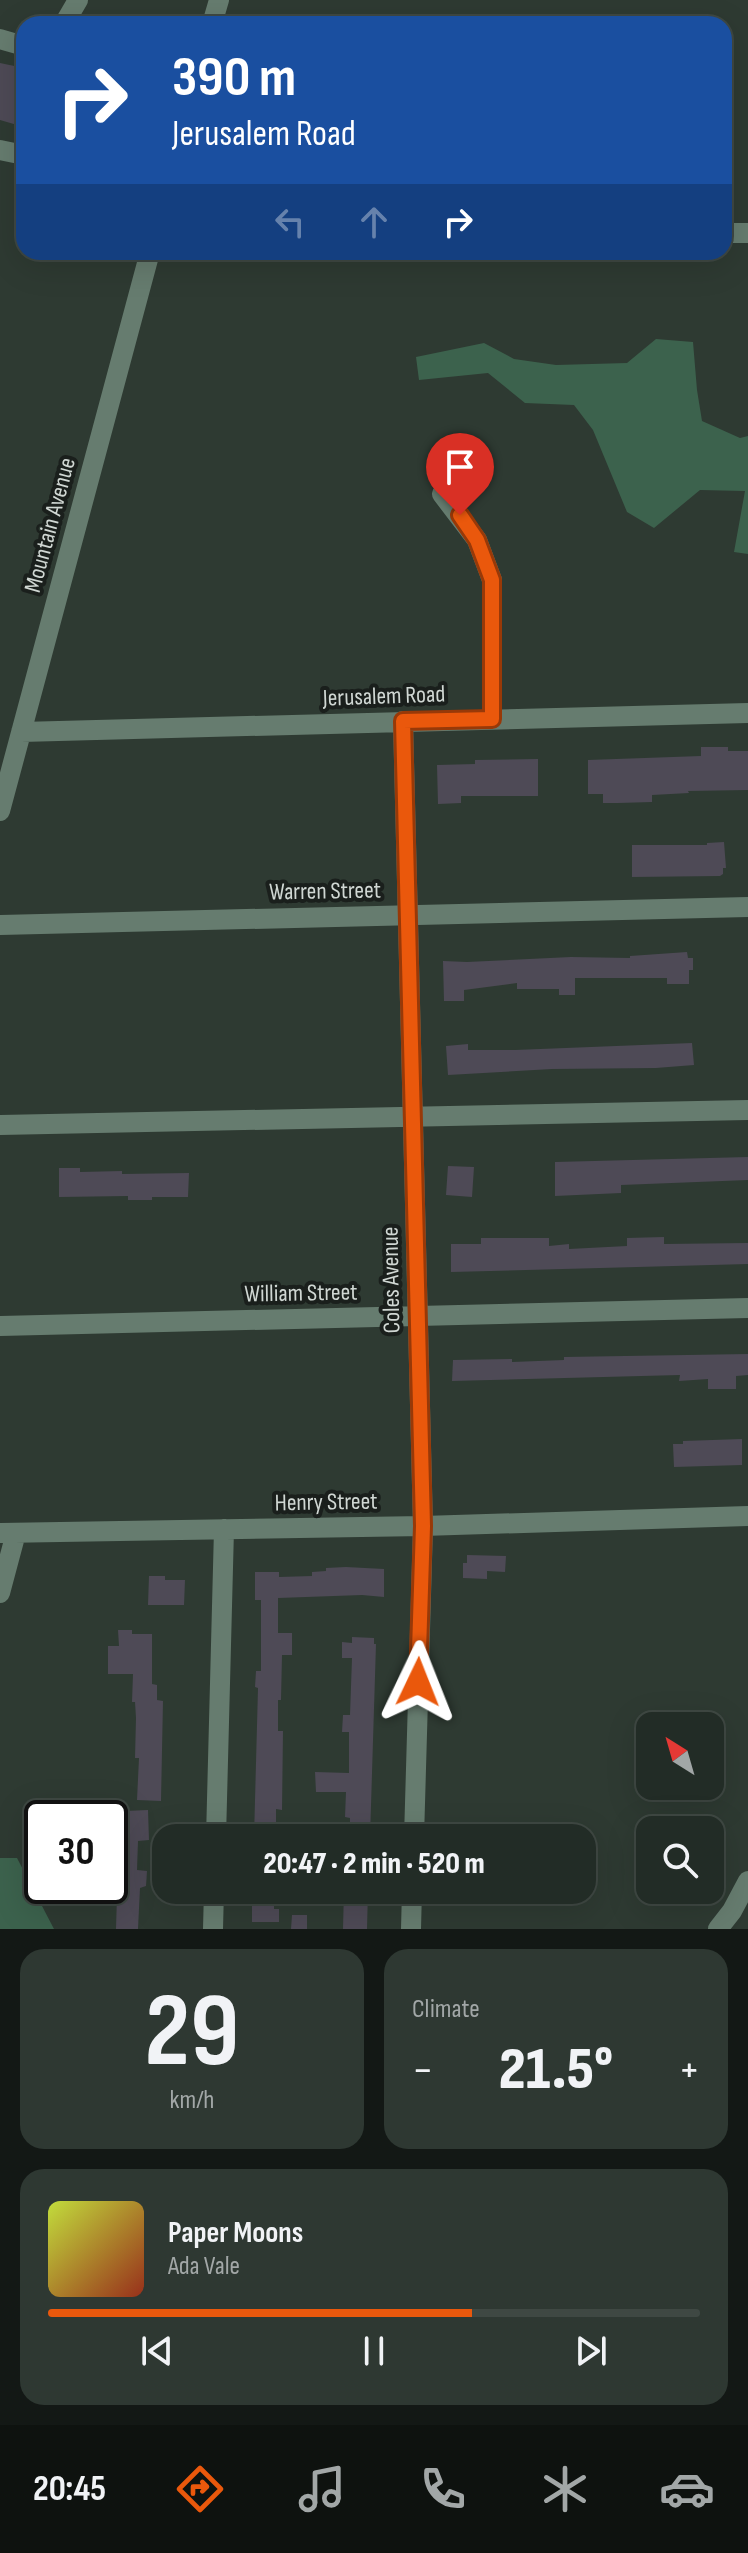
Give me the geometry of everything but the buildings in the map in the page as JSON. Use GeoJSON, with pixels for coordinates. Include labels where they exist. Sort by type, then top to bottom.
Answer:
{"type":"FeatureCollection","features":[{"type":"Feature","properties":{"kind":"street","name":"Mountain Avenue"},"geometry":{"type":"LineString","coordinates":[[0,811],[148,260]]}},
{"type":"Feature","properties":{"kind":"street"},"geometry":{"type":"LineString","coordinates":[[442,494],[477,540],[492,580],[492,719]]}},
{"type":"Feature","properties":{"kind":"street","name":"Jerusalem Road"},"geometry":{"type":"LineString","coordinates":[[21,732],[748,713]]}},
{"type":"Feature","properties":{"kind":"street","name":"Coles Avenue"},"geometry":{"type":"LineString","coordinates":[[403,721],[423,1526],[414,1824]]}},
{"type":"Feature","properties":{"kind":"street","name":"Warren Street"},"geometry":{"type":"LineString","coordinates":[[0,925],[748,907]]}},
{"type":"Feature","properties":{"kind":"street"},"geometry":{"type":"LineString","coordinates":[[0,1125],[748,1110]]}},
{"type":"Feature","properties":{"kind":"street","name":"William Street"},"geometry":{"type":"LineString","coordinates":[[0,1326],[748,1308]]}},
{"type":"Feature","properties":{"kind":"street","name":"Henry Street"},"geometry":{"type":"LineString","coordinates":[[8,1533],[423,1526],[748,1516]]}},
{"type":"Feature","properties":{"kind":"street"},"geometry":{"type":"LineString","coordinates":[[216,1824],[224,1529]]}},
{"type":"Feature","properties":{"kind":"street"},"geometry":{"type":"LineString","coordinates":[[0,1593],[8,1533]]}},
{"type":"Feature","properties":{"kind":"street"},"geometry":{"type":"LineString","coordinates":[[718,1929],[748,1881]]}},
{"type":"Feature","properties":{"kind":"street"},"geometry":{"type":"LineString","coordinates":[[213,1929],[214,1904]]}},
{"type":"Feature","properties":{"kind":"street"},"geometry":{"type":"LineString","coordinates":[[411,1929],[412,1904]]}},
{"type":"Feature","properties":{"kind":"green space"},"geometry":{"type":"Polygon","coordinates":[[[656,339],[693,342],[702,421],[740,438],[748,436],[748,554],[734,552],[745,491],[700,490],[654,528],[627,512],[593,430],[574,405],[525,403],[488,373],[419,380],[416,357],[484,343],[514,359],[556,365],[627,363],[656,339]]]}},
{"type":"Feature","properties":{"kind":"green space"},"geometry":{"type":"Polygon","coordinates":[[[0,1858],[17,1858],[24,1871],[24,1904],[41,1904],[54,1929],[0,1929],[0,1858]]]}},
{"type":"Feature","properties":{"kind":"route"},"geometry":{"type":"LineString","coordinates":[[418,1682],[423,1526],[403,721],[492,719],[492,580],[477,540],[460,515]]}}]}
